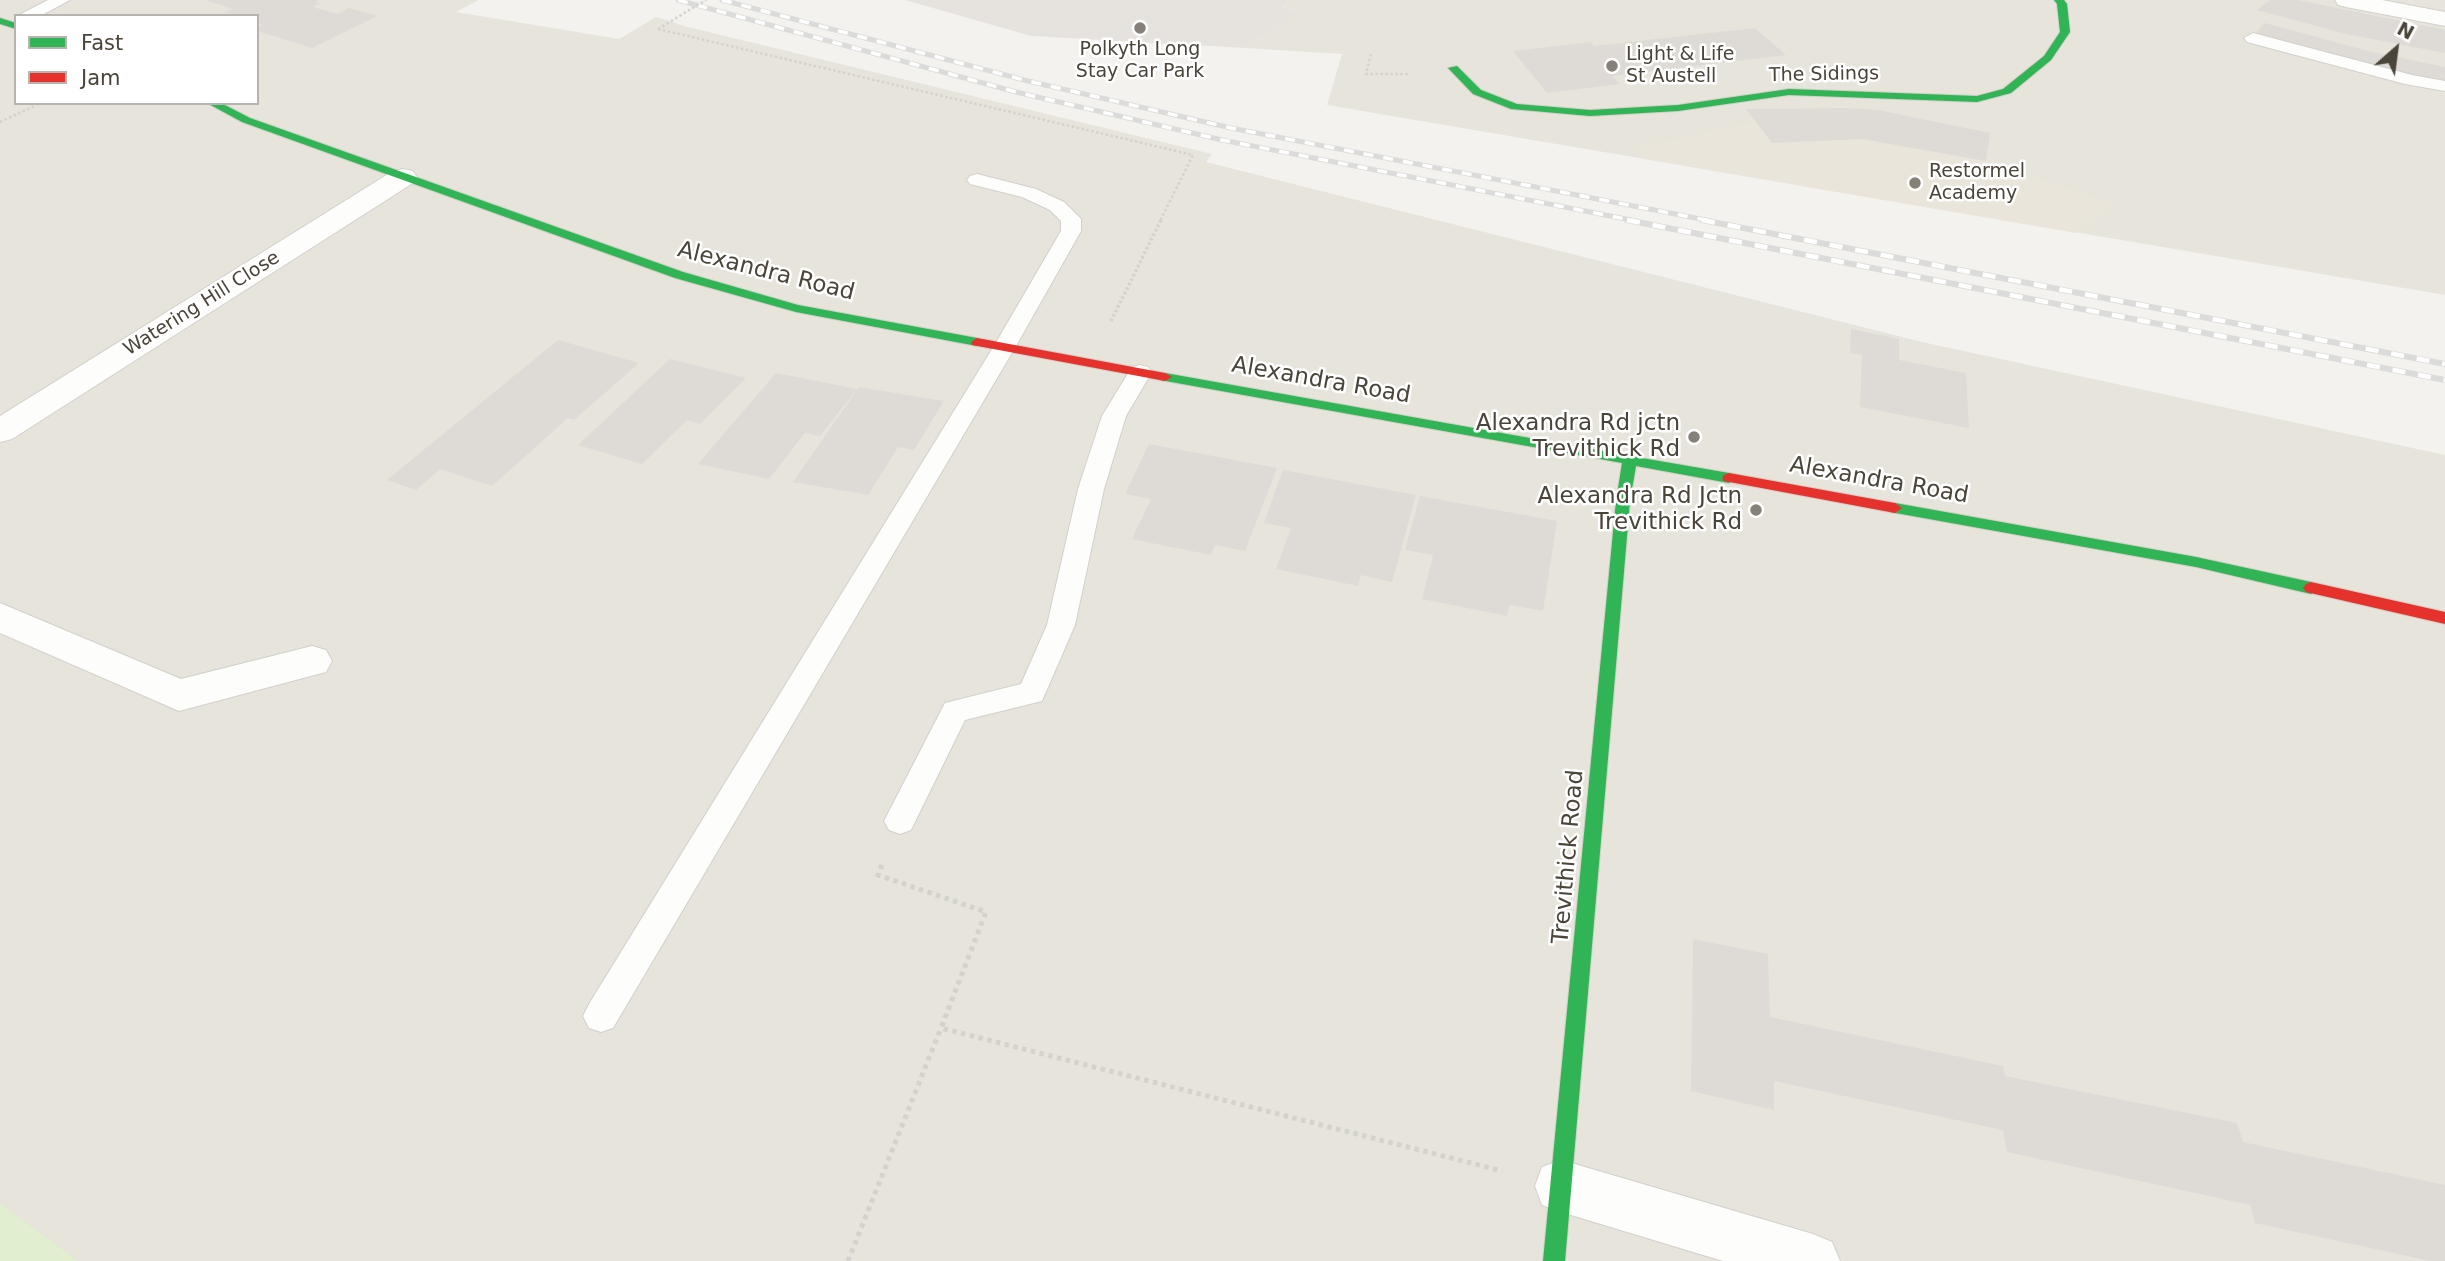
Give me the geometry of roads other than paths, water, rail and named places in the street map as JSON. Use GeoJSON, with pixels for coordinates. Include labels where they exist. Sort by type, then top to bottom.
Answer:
{"type":"FeatureCollection","features":[{"type":"Feature","properties":{"kind":"street","name":"The Sidings"},"geometry":{"type":"LineString","coordinates":[[1453,68],[1477,92],[1516,107],[1590,113],[1678,108],[1789,92],[1977,99],[2007,91],[2048,58],[2065,32],[2062,4],[2059,0]]}},
{"type":"Feature","properties":{"kind":"street"},"geometry":{"type":"LineString","coordinates":[[2346,0],[2445,19]]}},
{"type":"Feature","properties":{"kind":"street","name":"Alexandra Road"},"geometry":{"type":"LineString","coordinates":[[216,105],[246,120],[584,243],[796,308],[2196,562],[2445,618]]}},
{"type":"Feature","properties":{"kind":"street","name":"Watering Hill Close"},"geometry":{"type":"LineString","coordinates":[[0,431],[403,177]]}},
{"type":"Feature","properties":{"kind":"street","name":"Trevithick Road"},"geometry":{"type":"LineString","coordinates":[[1555,1261],[1623,501],[1630,458]]}},
{"type":"Feature","properties":{"kind":"street"},"geometry":{"type":"LineString","coordinates":[[0,617],[179,695],[312,660]]}},
{"type":"Feature","properties":{"kind":"street"},"geometry":{"type":"LineString","coordinates":[[1561,1186],[1813,1261]]}},
{"type":"Feature","properties":{"kind":"lane"},"geometry":{"type":"LineString","coordinates":[[29,14],[62,0]]}},
{"type":"Feature","properties":{"kind":"lane"},"geometry":{"type":"LineString","coordinates":[[2253,38],[2411,80],[2445,86]]}},
{"type":"Feature","properties":{"kind":"lane"},"geometry":{"type":"LineString","coordinates":[[601,1016],[1005,346],[1071,231],[1071,219],[1057,206],[1029,193],[977,180]]}},
{"type":"Feature","properties":{"kind":"lane"},"geometry":{"type":"LineString","coordinates":[[900,821],[955,711],[1032,693],[1061,625],[1091,489],[1114,416],[1140,372]]}},
{"type":"Feature","properties":{"kind":"railway"},"geometry":{"type":"LineString","coordinates":[[678,0],[1016,92],[1222,140],[1636,221]]}},
{"type":"Feature","properties":{"kind":"railway"},"geometry":{"type":"LineString","coordinates":[[722,0],[1028,81],[1231,128],[1711,221]]}},
{"type":"Feature","properties":{"kind":"railway"},"geometry":{"type":"LineString","coordinates":[[1627,220],[2445,380]]}},
{"type":"Feature","properties":{"kind":"railway"},"geometry":{"type":"LineString","coordinates":[[1702,220],[2445,364]]}},
{"type":"Feature","properties":{"kind":"place","name":"Polkyth Long Stay Car Park"},"geometry":{"type":"Point","coordinates":[1140,28]}},
{"type":"Feature","properties":{"kind":"place","name":"Light & Life St Austell"},"geometry":{"type":"Point","coordinates":[1612,66]}},
{"type":"Feature","properties":{"kind":"place","name":"Restormel Academy"},"geometry":{"type":"Point","coordinates":[1915,183]}},
{"type":"Feature","properties":{"kind":"place","name":"Alexandra Rd jctn Trevithick Rd"},"geometry":{"type":"Point","coordinates":[1694,437]}},
{"type":"Feature","properties":{"kind":"place","name":"Alexandra Rd Jctn Trevithick Rd"},"geometry":{"type":"Point","coordinates":[1756,510]}}]}
